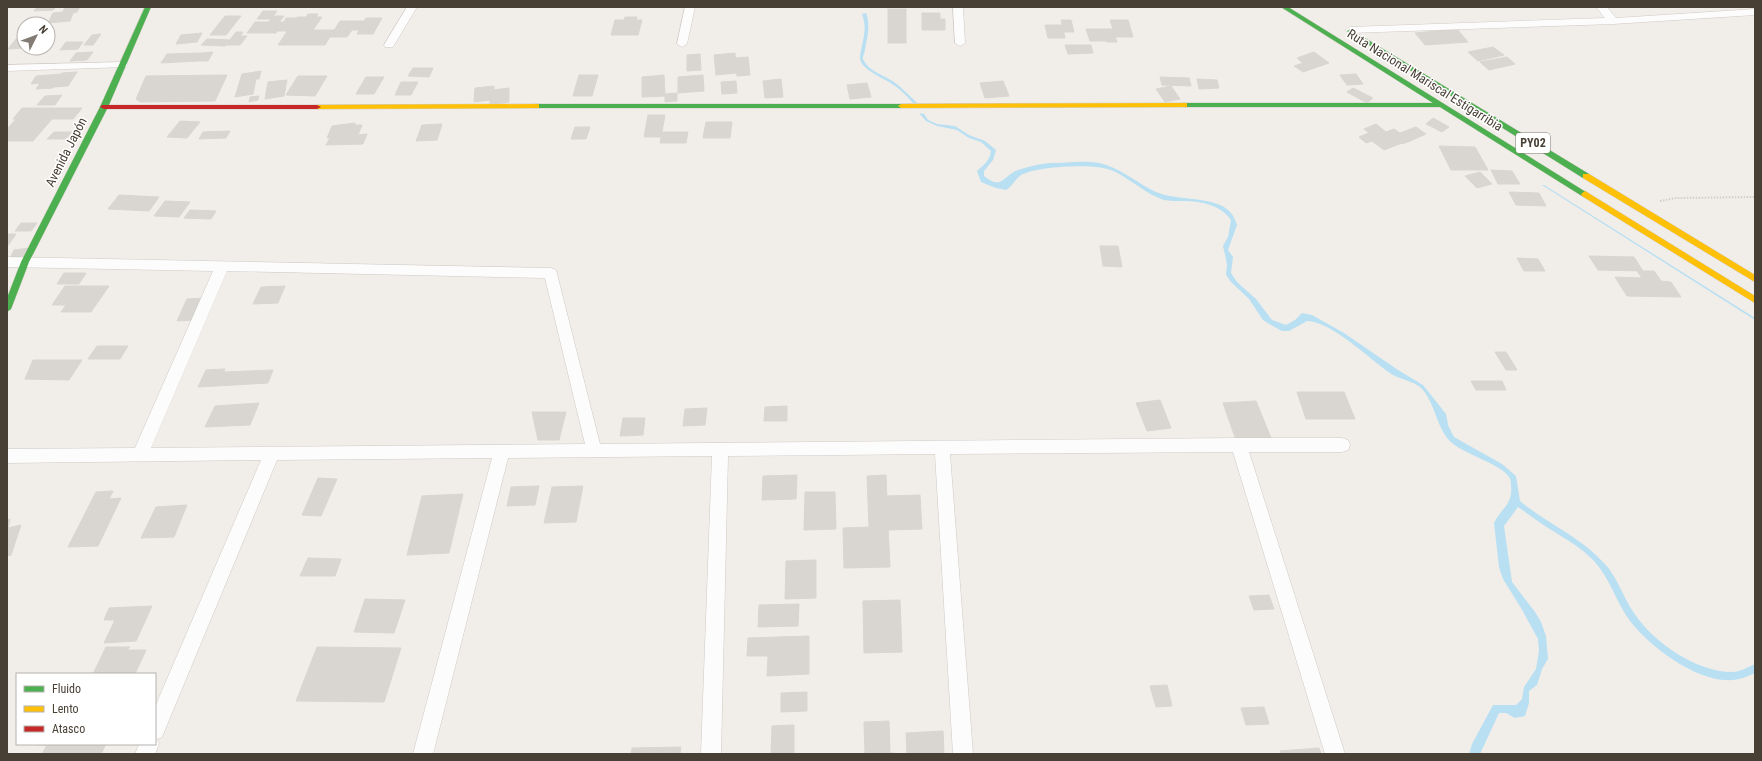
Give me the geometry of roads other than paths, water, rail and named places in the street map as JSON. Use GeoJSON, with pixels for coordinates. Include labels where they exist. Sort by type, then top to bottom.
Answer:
{"type":"FeatureCollection","features":[{"type":"Feature","properties":{"kind":"main road","name":"Avenida Japón"},"geometry":{"type":"LineString","coordinates":[[7,309],[25,262],[104,107],[148,7]]}},
{"type":"Feature","properties":{"kind":"main road","name":"Ruta Nacional Mariscal Estigarribia"},"geometry":{"type":"LineString","coordinates":[[1284,7],[1755,300]]}},
{"type":"Feature","properties":{"kind":"main road","name":"Ruta Nacional Mariscal Estigarribia"},"geometry":{"type":"LineString","coordinates":[[1347,28],[1755,279]]}},
{"type":"Feature","properties":{"kind":"main road"},"geometry":{"type":"LineString","coordinates":[[104,107],[1441,106]]}},
{"type":"Feature","properties":{"kind":"street"},"geometry":{"type":"LineString","coordinates":[[390,45],[412,7]]}},
{"type":"Feature","properties":{"kind":"street"},"geometry":{"type":"LineString","coordinates":[[682,44],[690,7]]}},
{"type":"Feature","properties":{"kind":"street"},"geometry":{"type":"LineString","coordinates":[[958,7],[960,42]]}},
{"type":"Feature","properties":{"kind":"street"},"geometry":{"type":"LineString","coordinates":[[1601,7],[1613,21]]}},
{"type":"Feature","properties":{"kind":"street"},"geometry":{"type":"LineString","coordinates":[[1347,28],[1613,21],[1755,12]]}},
{"type":"Feature","properties":{"kind":"street"},"geometry":{"type":"LineString","coordinates":[[7,68],[122,65]]}},
{"type":"Feature","properties":{"kind":"street"},"geometry":{"type":"LineString","coordinates":[[7,262],[551,273],[594,450]]}},
{"type":"Feature","properties":{"kind":"street"},"geometry":{"type":"LineString","coordinates":[[140,455],[222,266]]}},
{"type":"Feature","properties":{"kind":"street"},"geometry":{"type":"LineString","coordinates":[[1240,445],[1335,754]]}},
{"type":"Feature","properties":{"kind":"street"},"geometry":{"type":"LineString","coordinates":[[7,456],[942,447],[1342,445]]}},
{"type":"Feature","properties":{"kind":"street"},"geometry":{"type":"LineString","coordinates":[[942,447],[963,754]]}},
{"type":"Feature","properties":{"kind":"street"},"geometry":{"type":"LineString","coordinates":[[710,754],[720,449]]}},
{"type":"Feature","properties":{"kind":"street"},"geometry":{"type":"LineString","coordinates":[[424,754],[502,451]]}},
{"type":"Feature","properties":{"kind":"street"},"geometry":{"type":"LineString","coordinates":[[156,728],[272,454]]}},
{"type":"Feature","properties":{"kind":"water"},"geometry":{"type":"Polygon","coordinates":[[[866,13],[868,36],[863,60],[870,68],[897,84],[917,103],[913,103],[898,88],[863,65],[860,57],[865,31],[862,14],[866,13]]]}},
{"type":"Feature","properties":{"kind":"water"},"geometry":{"type":"Polygon","coordinates":[[[919,113],[924,114],[928,120],[937,124],[955,126],[969,135],[985,141],[996,150],[993,160],[984,171],[984,176],[995,182],[999,182],[1018,170],[1038,165],[1050,163],[1093,162],[1113,168],[1160,193],[1169,196],[1212,202],[1229,210],[1237,225],[1228,250],[1233,257],[1231,273],[1237,282],[1256,299],[1272,320],[1286,325],[1295,320],[1302,313],[1312,315],[1344,333],[1398,370],[1423,385],[1446,414],[1448,425],[1454,437],[1502,464],[1516,476],[1520,501],[1584,545],[1603,562],[1616,580],[1634,613],[1652,634],[1677,653],[1704,667],[1718,671],[1735,672],[1755,664],[1755,673],[1744,678],[1732,680],[1705,676],[1690,670],[1662,652],[1630,621],[1609,582],[1594,561],[1577,546],[1518,507],[1504,526],[1512,582],[1541,622],[1546,636],[1548,659],[1542,669],[1537,685],[1529,691],[1529,703],[1525,716],[1515,718],[1506,713],[1499,713],[1480,754],[1469,754],[1472,744],[1493,705],[1516,705],[1522,699],[1524,687],[1536,669],[1539,651],[1538,639],[1503,579],[1499,567],[1494,523],[1510,498],[1511,480],[1509,477],[1499,468],[1458,447],[1447,438],[1431,403],[1420,387],[1393,375],[1340,335],[1317,323],[1307,321],[1289,331],[1282,331],[1263,320],[1249,299],[1231,282],[1226,275],[1227,264],[1223,246],[1228,237],[1231,220],[1216,207],[1190,201],[1164,200],[1150,194],[1118,173],[1103,168],[1092,167],[1066,166],[1040,169],[1021,175],[1006,190],[996,188],[981,182],[977,171],[988,160],[991,151],[981,142],[969,138],[957,130],[937,126],[926,121],[919,113]]]}},
{"type":"Feature","properties":{"kind":"water"},"geometry":{"type":"Polygon","coordinates":[[[1542,185],[1755,318],[1755,320],[1542,185]]]}}]}
